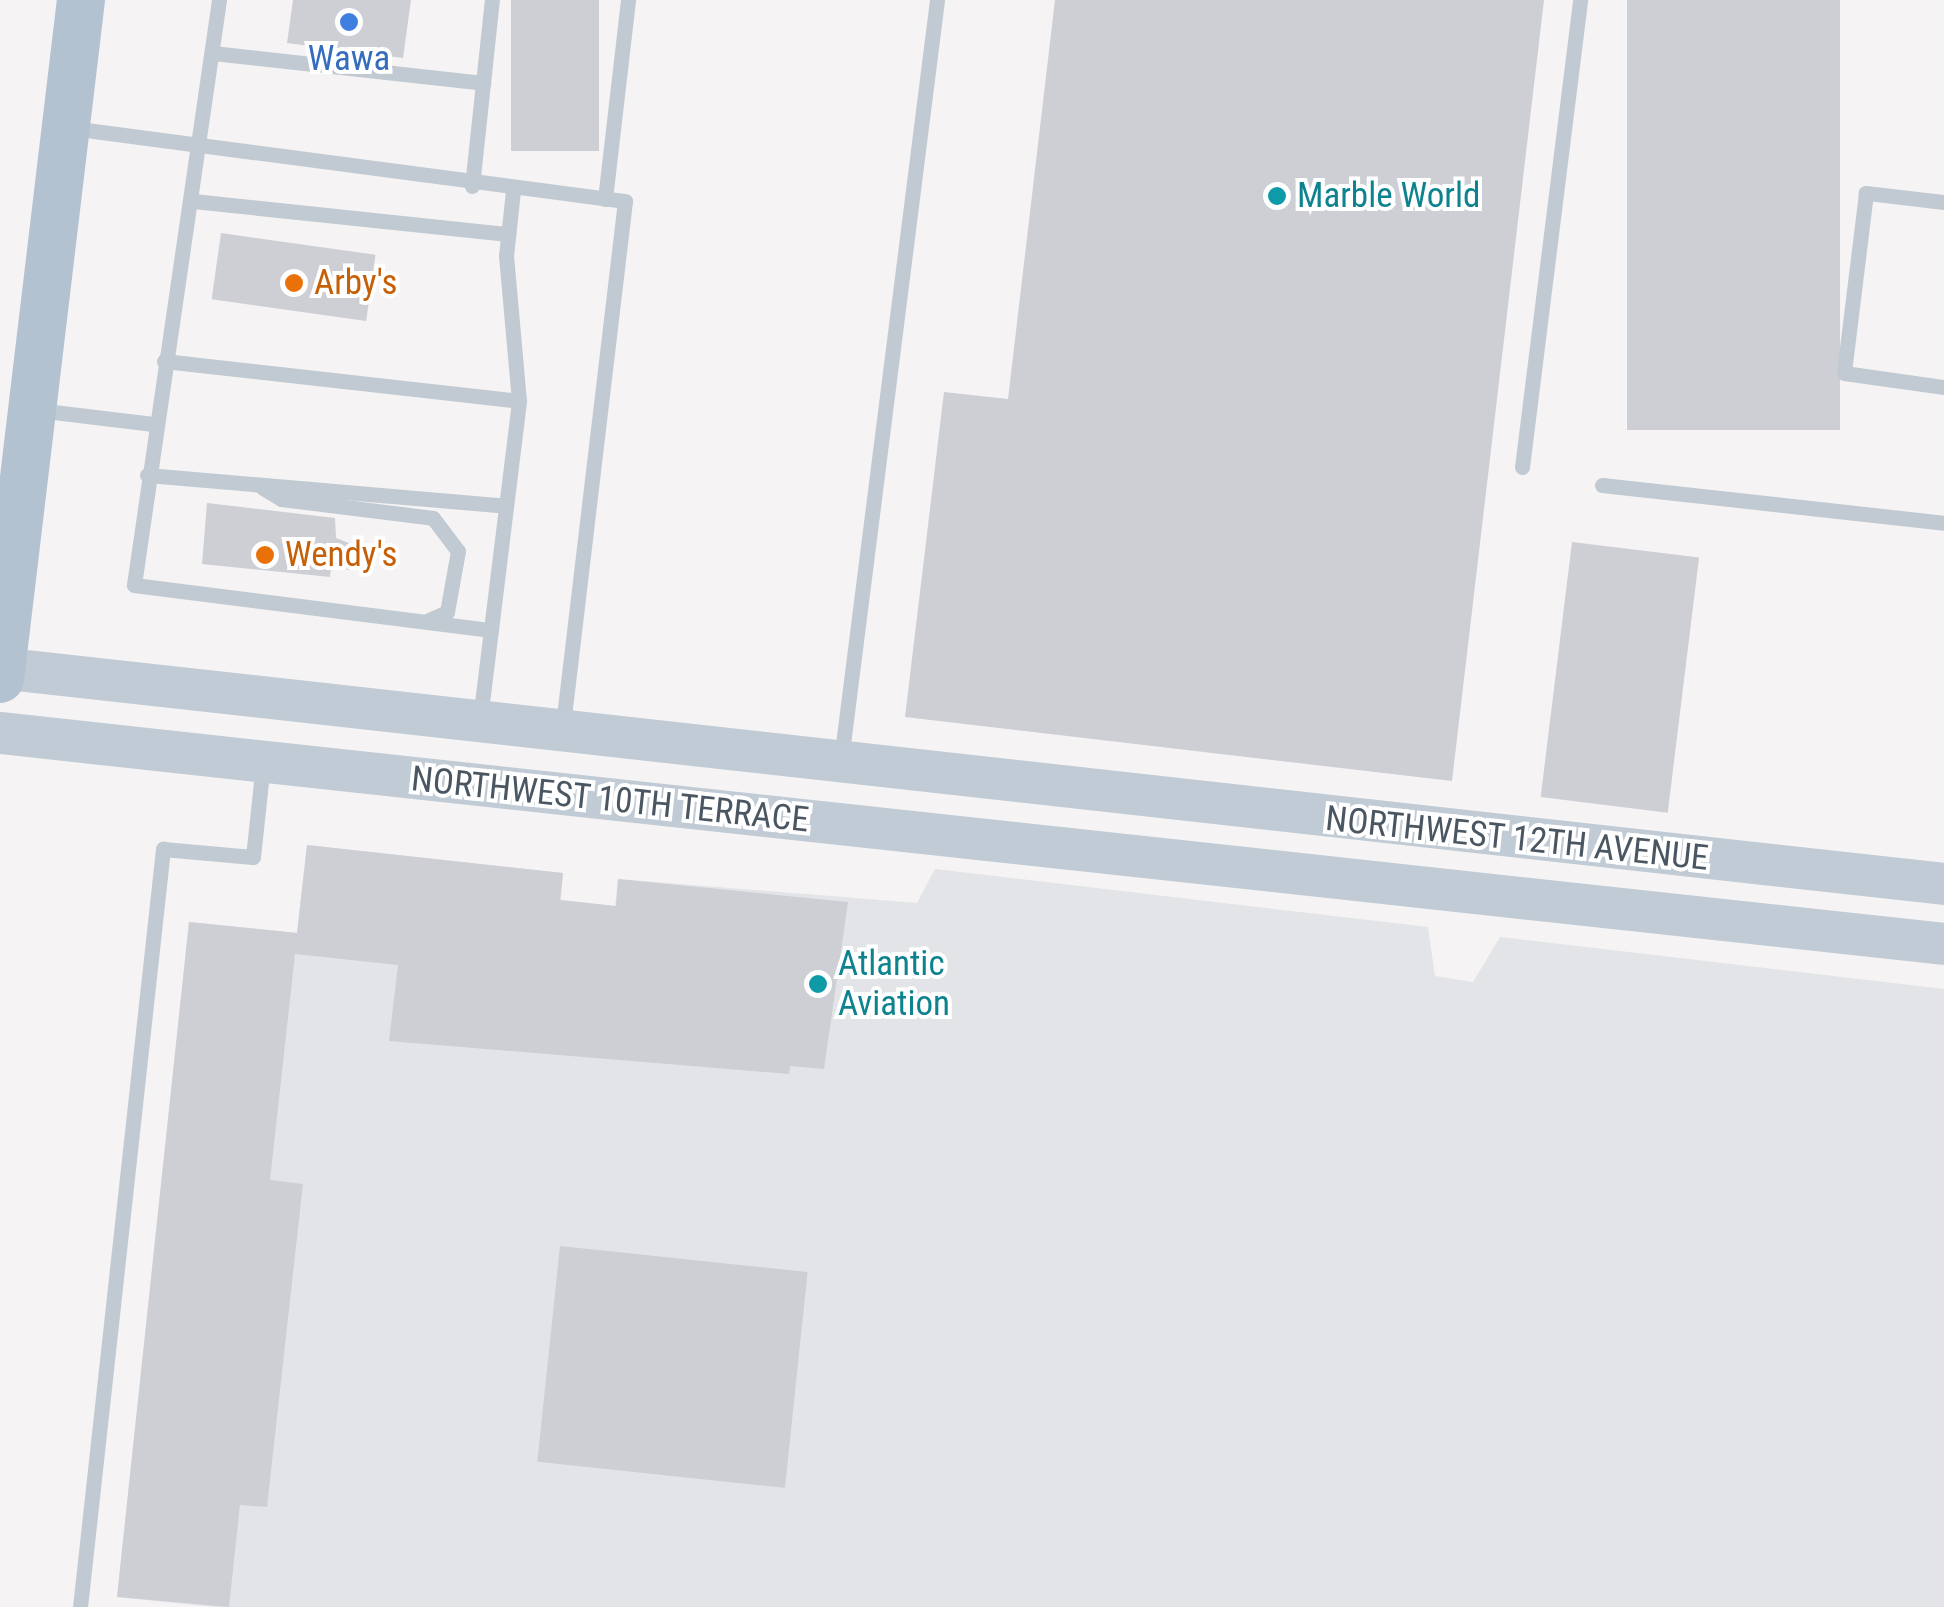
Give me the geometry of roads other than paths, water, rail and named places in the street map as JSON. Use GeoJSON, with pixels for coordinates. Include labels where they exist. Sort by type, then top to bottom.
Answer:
{"type":"FeatureCollection","features":[{"type":"Feature","properties":{"kind":"main road"},"geometry":{"type":"LineString","coordinates":[[0,679],[81,0]]}},
{"type":"Feature","properties":{"kind":"street","name":"NORTHWEST 10TH TERRACE"},"geometry":{"type":"LineString","coordinates":[[1,668],[1090,794]]}},
{"type":"Feature","properties":{"kind":"street","name":"NORTHWEST 10TH TERRACE"},"geometry":{"type":"LineString","coordinates":[[0,733],[1220,868]]}},
{"type":"Feature","properties":{"kind":"street"},"geometry":{"type":"LineString","coordinates":[[887,831],[892,771]]}},
{"type":"Feature","properties":{"kind":"street","name":"NORTHWEST 12TH AVENUE"},"geometry":{"type":"LineString","coordinates":[[1090,794],[1944,884]]}},
{"type":"Feature","properties":{"kind":"street","name":"NORTHWEST 12TH AVENUE"},"geometry":{"type":"LineString","coordinates":[[1220,868],[1944,944]]}},
{"type":"Feature","properties":{"kind":"lane"},"geometry":{"type":"LineString","coordinates":[[219,0],[192,201],[153,424],[134,585],[491,630]]}},
{"type":"Feature","properties":{"kind":"lane"},"geometry":{"type":"LineString","coordinates":[[472,186],[492,0]]}},
{"type":"Feature","properties":{"kind":"lane"},"geometry":{"type":"LineString","coordinates":[[605,199],[628,0]]}},
{"type":"Feature","properties":{"kind":"lane"},"geometry":{"type":"LineString","coordinates":[[840,765],[936,0]]}},
{"type":"Feature","properties":{"kind":"lane"},"geometry":{"type":"LineString","coordinates":[[1522,467],[1580,0]]}},
{"type":"Feature","properties":{"kind":"lane"},"geometry":{"type":"LineString","coordinates":[[213,54],[483,83]]}},
{"type":"Feature","properties":{"kind":"lane"},"geometry":{"type":"LineString","coordinates":[[67,127],[199,143],[472,186],[625,201],[562,733]]}},
{"type":"Feature","properties":{"kind":"lane"},"geometry":{"type":"LineString","coordinates":[[480,723],[519,401],[508,234],[512,190]]}},
{"type":"Feature","properties":{"kind":"lane"},"geometry":{"type":"LineString","coordinates":[[1944,202],[1866,193],[1844,373],[1944,387]]}},
{"type":"Feature","properties":{"kind":"lane"},"geometry":{"type":"LineString","coordinates":[[192,201],[508,234]]}},
{"type":"Feature","properties":{"kind":"lane"},"geometry":{"type":"LineString","coordinates":[[164,361],[519,401]]}},
{"type":"Feature","properties":{"kind":"lane"},"geometry":{"type":"LineString","coordinates":[[33,410],[153,424]]}},
{"type":"Feature","properties":{"kind":"lane"},"geometry":{"type":"LineString","coordinates":[[147,475],[262,488],[441,524],[458,551],[454,596],[447,612],[425,621]]}},
{"type":"Feature","properties":{"kind":"lane"},"geometry":{"type":"LineString","coordinates":[[262,488],[285,482],[506,506]]}},
{"type":"Feature","properties":{"kind":"lane"},"geometry":{"type":"LineString","coordinates":[[1602,485],[1944,523]]}},
{"type":"Feature","properties":{"kind":"lane"},"geometry":{"type":"LineString","coordinates":[[80,1607],[163,850],[253,857],[263,762]]}},
{"type":"Feature","properties":{"kind":"place","name":"Wawa"},"geometry":{"type":"Point","coordinates":[349,22]}},
{"type":"Feature","properties":{"kind":"place","name":"Marble World"},"geometry":{"type":"Point","coordinates":[1277,196]}},
{"type":"Feature","properties":{"kind":"place","name":"Arby's"},"geometry":{"type":"Point","coordinates":[294,283]}},
{"type":"Feature","properties":{"kind":"place","name":"Wendy's"},"geometry":{"type":"Point","coordinates":[265,555]}},
{"type":"Feature","properties":{"kind":"place","name":"Atlantic Aviation"},"geometry":{"type":"Point","coordinates":[818,984]}}]}
